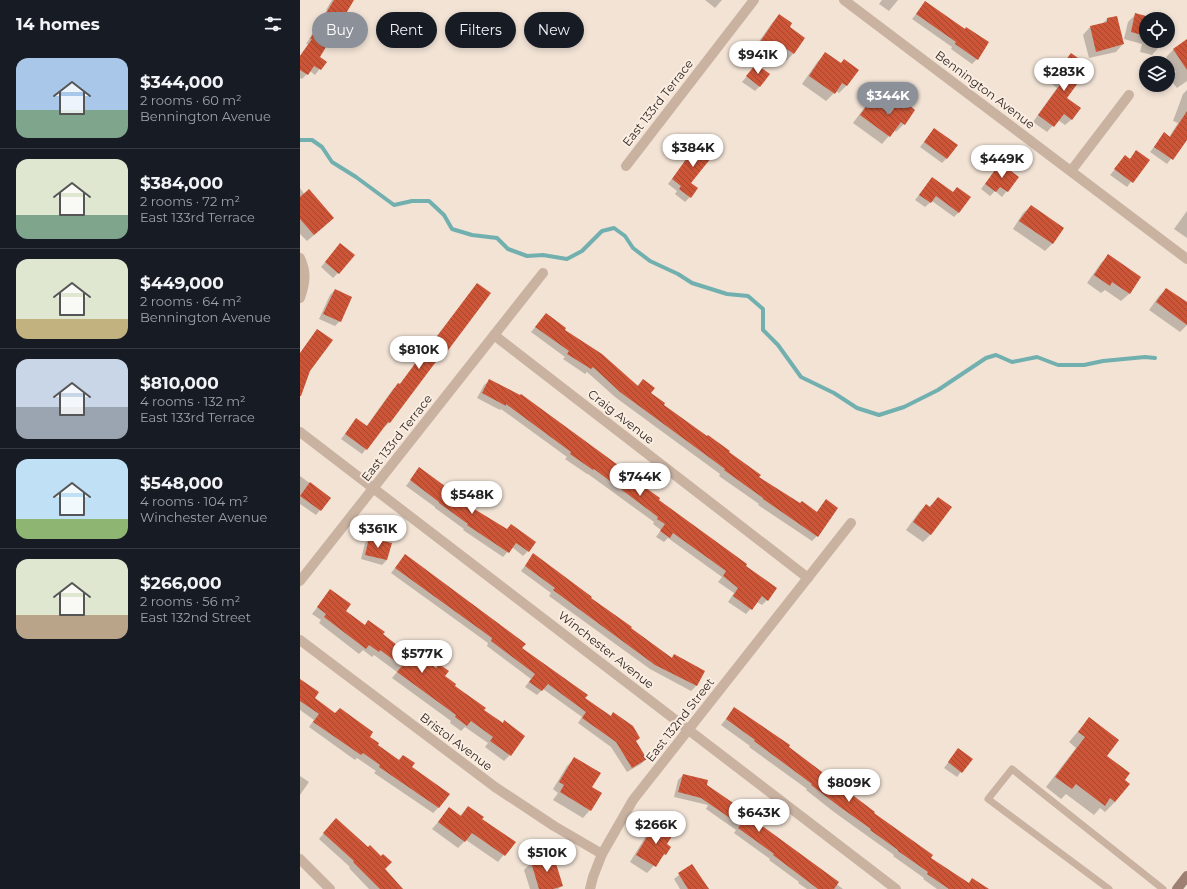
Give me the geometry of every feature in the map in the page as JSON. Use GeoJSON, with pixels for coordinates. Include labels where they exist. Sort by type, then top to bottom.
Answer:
{"type":"FeatureCollection","features":[{"type":"Feature","properties":{"kind":"main road"},"geometry":{"type":"LineString","coordinates":[[1177,889],[1187,876]]}},
{"type":"Feature","properties":{"kind":"street","name":"East 133rd Terrace"},"geometry":{"type":"LineString","coordinates":[[626,166],[754,0]]}},
{"type":"Feature","properties":{"kind":"street","name":"Bennington Avenue"},"geometry":{"type":"LineString","coordinates":[[844,0],[1187,259]]}},
{"type":"Feature","properties":{"kind":"street"},"geometry":{"type":"LineString","coordinates":[[1071,171],[1129,96]]}},
{"type":"Feature","properties":{"kind":"street"},"geometry":{"type":"LineString","coordinates":[[300,258],[303,266],[305,282],[300,298]]}},
{"type":"Feature","properties":{"kind":"street","name":"East 133rd Terrace"},"geometry":{"type":"LineString","coordinates":[[300,581],[543,273]]}},
{"type":"Feature","properties":{"kind":"street","name":"Craig Avenue"},"geometry":{"type":"LineString","coordinates":[[494,335],[808,578]]}},
{"type":"Feature","properties":{"kind":"street","name":"Winchester Avenue"},"geometry":{"type":"LineString","coordinates":[[300,432],[896,889]]}},
{"type":"Feature","properties":{"kind":"street","name":"East 132nd Street"},"geometry":{"type":"LineString","coordinates":[[590,889],[602,854],[633,800],[851,523]]}},
{"type":"Feature","properties":{"kind":"street","name":"Bristol Avenue"},"geometry":{"type":"LineString","coordinates":[[300,640],[495,787],[554,826],[602,854]]}},
{"type":"Feature","properties":{"kind":"street"},"geometry":{"type":"LineString","coordinates":[[300,859],[330,889]]}},
{"type":"Feature","properties":{"kind":"lane"},"geometry":{"type":"LineString","coordinates":[[1109,889],[988,799],[1012,769],[1163,889]]}},
{"type":"Feature","properties":{"kind":"building"},"geometry":{"type":"Polygon","coordinates":[[[334,0],[354,0],[347,12],[327,12],[334,0]]]}},
{"type":"Feature","properties":{"kind":"building"},"geometry":{"type":"Polygon","coordinates":[[[925,1],[965,29],[966,27],[989,42],[978,60],[955,44],[956,42],[916,14],[925,1]]]}},
{"type":"Feature","properties":{"kind":"building"},"geometry":{"type":"Polygon","coordinates":[[[1135,13],[1139,14],[1139,34],[1131,32],[1135,13]]]}},
{"type":"Feature","properties":{"kind":"building"},"geometry":{"type":"Polygon","coordinates":[[[779,14],[792,23],[790,27],[805,38],[794,54],[775,41],[770,49],[760,42],[779,14]]]}},
{"type":"Feature","properties":{"kind":"building"},"geometry":{"type":"Polygon","coordinates":[[[1117,16],[1124,44],[1096,52],[1090,26],[1107,22],[1107,18],[1117,16]]]}},
{"type":"Feature","properties":{"kind":"building"},"geometry":{"type":"Polygon","coordinates":[[[312,39],[312,48],[325,48],[320,57],[327,62],[321,70],[314,66],[308,75],[300,70],[300,56],[312,39]]]}},
{"type":"Feature","properties":{"kind":"building"},"geometry":{"type":"Polygon","coordinates":[[[1187,39],[1187,70],[1173,49],[1187,39]]]}},
{"type":"Feature","properties":{"kind":"building"},"geometry":{"type":"Polygon","coordinates":[[[825,52],[841,63],[844,59],[859,70],[847,86],[842,83],[835,94],[809,76],[825,52]]]}},
{"type":"Feature","properties":{"kind":"building"},"geometry":{"type":"Polygon","coordinates":[[[1071,53],[1085,63],[1079,72],[1083,76],[1067,98],[1081,108],[1072,120],[1064,114],[1054,127],[1038,115],[1062,82],[1054,76],[1071,53]]]}},
{"type":"Feature","properties":{"kind":"building"},"geometry":{"type":"Polygon","coordinates":[[[756,64],[770,74],[760,87],[746,76],[756,64]]]}},
{"type":"Feature","properties":{"kind":"building"},"geometry":{"type":"Polygon","coordinates":[[[901,99],[915,110],[905,125],[901,122],[890,137],[860,115],[871,100],[890,114],[901,99]]]}},
{"type":"Feature","properties":{"kind":"building"},"geometry":{"type":"Polygon","coordinates":[[[1187,111],[1187,140],[1173,160],[1154,147],[1164,132],[1170,137],[1187,111]]]}},
{"type":"Feature","properties":{"kind":"building"},"geometry":{"type":"Polygon","coordinates":[[[934,128],[958,145],[947,159],[924,142],[934,128]]]}},
{"type":"Feature","properties":{"kind":"building"},"geometry":{"type":"Polygon","coordinates":[[[699,141],[715,153],[691,183],[698,188],[691,198],[679,189],[681,186],[672,179],[699,141]]]}},
{"type":"Feature","properties":{"kind":"building"},"geometry":{"type":"Polygon","coordinates":[[[1136,150],[1150,160],[1133,183],[1114,169],[1125,155],[1130,159],[1136,150]]]}},
{"type":"Feature","properties":{"kind":"building"},"geometry":{"type":"Polygon","coordinates":[[[1000,163],[1019,177],[1008,192],[1000,187],[996,192],[985,184],[1000,163]]]}},
{"type":"Feature","properties":{"kind":"building"},"geometry":{"type":"Polygon","coordinates":[[[932,177],[953,192],[957,187],[971,197],[959,213],[936,196],[931,203],[919,195],[932,177]]]}},
{"type":"Feature","properties":{"kind":"building"},"geometry":{"type":"Polygon","coordinates":[[[309,189],[334,218],[314,235],[300,219],[300,197],[309,189]]]}},
{"type":"Feature","properties":{"kind":"building"},"geometry":{"type":"Polygon","coordinates":[[[1031,205],[1064,228],[1053,244],[1019,221],[1031,205]]]}},
{"type":"Feature","properties":{"kind":"building"},"geometry":{"type":"Polygon","coordinates":[[[340,243],[355,255],[339,274],[325,262],[340,243]]]}},
{"type":"Feature","properties":{"kind":"building"},"geometry":{"type":"Polygon","coordinates":[[[1108,254],[1141,277],[1130,294],[1112,282],[1110,286],[1094,275],[1108,254]]]}},
{"type":"Feature","properties":{"kind":"building"},"geometry":{"type":"Polygon","coordinates":[[[477,283],[491,293],[446,353],[444,351],[390,423],[388,422],[367,450],[345,434],[356,418],[367,426],[398,383],[400,384],[477,283]]]}},
{"type":"Feature","properties":{"kind":"building"},"geometry":{"type":"Polygon","coordinates":[[[1166,288],[1187,302],[1187,325],[1156,302],[1166,288]]]}},
{"type":"Feature","properties":{"kind":"building"},"geometry":{"type":"Polygon","coordinates":[[[335,289],[352,297],[341,322],[323,314],[335,289]]]}},
{"type":"Feature","properties":{"kind":"building"},"geometry":{"type":"Polygon","coordinates":[[[546,313],[566,328],[565,330],[602,354],[638,386],[643,379],[655,388],[651,393],[665,403],[664,405],[730,451],[729,452],[761,475],[759,477],[800,503],[802,501],[817,512],[826,499],[838,508],[818,537],[763,499],[724,470],[725,469],[620,392],[593,367],[591,369],[567,354],[569,351],[535,327],[546,313]]]}},
{"type":"Feature","properties":{"kind":"building"},"geometry":{"type":"Polygon","coordinates":[[[317,329],[333,340],[310,371],[300,396],[300,353],[317,329]]]}},
{"type":"Feature","properties":{"kind":"building"},"geometry":{"type":"Polygon","coordinates":[[[489,379],[520,395],[521,394],[633,476],[632,478],[660,498],[659,500],[747,564],[746,566],[777,588],[768,601],[762,596],[752,610],[733,596],[738,588],[723,576],[726,571],[673,533],[670,538],[660,531],[665,524],[657,519],[658,517],[594,469],[593,470],[570,454],[571,452],[506,404],[506,406],[482,393],[489,379]]]}},
{"type":"Feature","properties":{"kind":"building"},"geometry":{"type":"Polygon","coordinates":[[[419,467],[472,506],[471,507],[507,529],[511,524],[536,542],[529,552],[516,543],[509,553],[467,525],[468,524],[410,480],[419,467]]]}},
{"type":"Feature","properties":{"kind":"building"},"geometry":{"type":"Polygon","coordinates":[[[310,482],[331,498],[321,511],[300,496],[310,482]]]}},
{"type":"Feature","properties":{"kind":"building"},"geometry":{"type":"Polygon","coordinates":[[[938,497],[952,507],[931,535],[913,522],[926,504],[930,507],[938,497]]]}},
{"type":"Feature","properties":{"kind":"building"},"geometry":{"type":"Polygon","coordinates":[[[369,538],[392,543],[387,560],[365,555],[369,538]]]}},
{"type":"Feature","properties":{"kind":"building"},"geometry":{"type":"Polygon","coordinates":[[[533,553],[672,658],[674,654],[705,671],[697,686],[655,665],[553,590],[555,588],[525,566],[533,553]]]}},
{"type":"Feature","properties":{"kind":"building"},"geometry":{"type":"Polygon","coordinates":[[[405,554],[526,644],[522,648],[588,695],[585,698],[611,716],[613,712],[633,726],[640,738],[636,741],[647,759],[632,768],[616,742],[582,718],[586,712],[548,684],[542,691],[529,682],[535,674],[491,641],[492,638],[395,568],[405,554]]]}},
{"type":"Feature","properties":{"kind":"building"},"geometry":{"type":"Polygon","coordinates":[[[330,589],[351,604],[346,611],[365,625],[368,620],[385,632],[383,634],[402,649],[405,644],[436,668],[439,664],[449,671],[445,676],[456,684],[455,686],[486,708],[484,710],[503,723],[504,720],[525,736],[511,756],[490,741],[493,737],[471,721],[467,726],[455,717],[456,715],[397,672],[402,666],[380,650],[379,652],[369,645],[366,649],[324,617],[326,614],[317,607],[330,589]]]}},
{"type":"Feature","properties":{"kind":"building"},"geometry":{"type":"Polygon","coordinates":[[[300,679],[319,692],[315,698],[335,713],[340,708],[373,732],[370,737],[379,743],[378,745],[399,760],[403,755],[415,763],[412,767],[450,794],[439,808],[379,767],[380,765],[363,753],[361,755],[313,722],[319,714],[300,701],[300,679]]]}},
{"type":"Feature","properties":{"kind":"building"},"geometry":{"type":"Polygon","coordinates":[[[734,707],[790,745],[789,747],[875,812],[874,813],[933,855],[931,858],[969,883],[972,878],[989,889],[949,889],[927,874],[928,872],[870,830],[871,829],[811,785],[812,784],[726,719],[734,707]]]}},
{"type":"Feature","properties":{"kind":"building"},"geometry":{"type":"Polygon","coordinates":[[[1089,717],[1119,740],[1107,756],[1130,773],[1125,780],[1130,784],[1115,802],[1110,798],[1105,806],[1076,784],[1072,789],[1055,777],[1085,737],[1078,732],[1089,717]]]}},
{"type":"Feature","properties":{"kind":"building"},"geometry":{"type":"Polygon","coordinates":[[[958,748],[973,759],[962,773],[948,762],[958,748]]]}},
{"type":"Feature","properties":{"kind":"building"},"geometry":{"type":"Polygon","coordinates":[[[574,757],[601,773],[592,787],[602,793],[591,811],[560,792],[564,785],[559,782],[574,757]]]}},
{"type":"Feature","properties":{"kind":"building"},"geometry":{"type":"Polygon","coordinates":[[[683,774],[708,780],[707,785],[742,809],[742,811],[839,882],[834,889],[818,889],[738,828],[740,825],[701,798],[678,792],[683,774]]]}},
{"type":"Feature","properties":{"kind":"building"},"geometry":{"type":"Polygon","coordinates":[[[468,806],[484,817],[482,819],[516,842],[505,856],[472,833],[465,842],[438,822],[449,807],[461,816],[468,806]]]}},
{"type":"Feature","properties":{"kind":"building"},"geometry":{"type":"Polygon","coordinates":[[[336,818],[368,847],[370,845],[381,856],[383,854],[392,862],[385,869],[403,889],[380,889],[353,862],[354,861],[323,833],[336,818]]]}},
{"type":"Feature","properties":{"kind":"building"},"geometry":{"type":"Polygon","coordinates":[[[656,822],[674,833],[667,844],[671,847],[666,855],[664,854],[656,867],[636,855],[656,822]]]}},
{"type":"Feature","properties":{"kind":"building"},"geometry":{"type":"Polygon","coordinates":[[[553,854],[563,886],[553,889],[539,889],[531,862],[553,854]]]}},
{"type":"Feature","properties":{"kind":"building"},"geometry":{"type":"Polygon","coordinates":[[[692,864],[709,889],[688,889],[678,873],[692,864]]]}},
{"type":"Feature","properties":{"kind":"waterway"},"geometry":{"type":"LineString","coordinates":[[300,140],[312,140],[322,147],[332,162],[356,177],[394,205],[412,201],[429,201],[444,215],[452,229],[472,235],[497,238],[508,249],[527,256],[543,255],[567,259],[582,251],[602,231],[614,228],[625,236],[633,248],[650,261],[678,274],[692,283],[727,294],[748,296],[763,309],[763,330],[778,345],[801,377],[834,393],[857,408],[879,415],[904,407],[938,390],[986,358],[996,355],[1012,362],[1037,357],[1058,365],[1084,365],[1103,361],[1145,357],[1155,358]]}}]}
